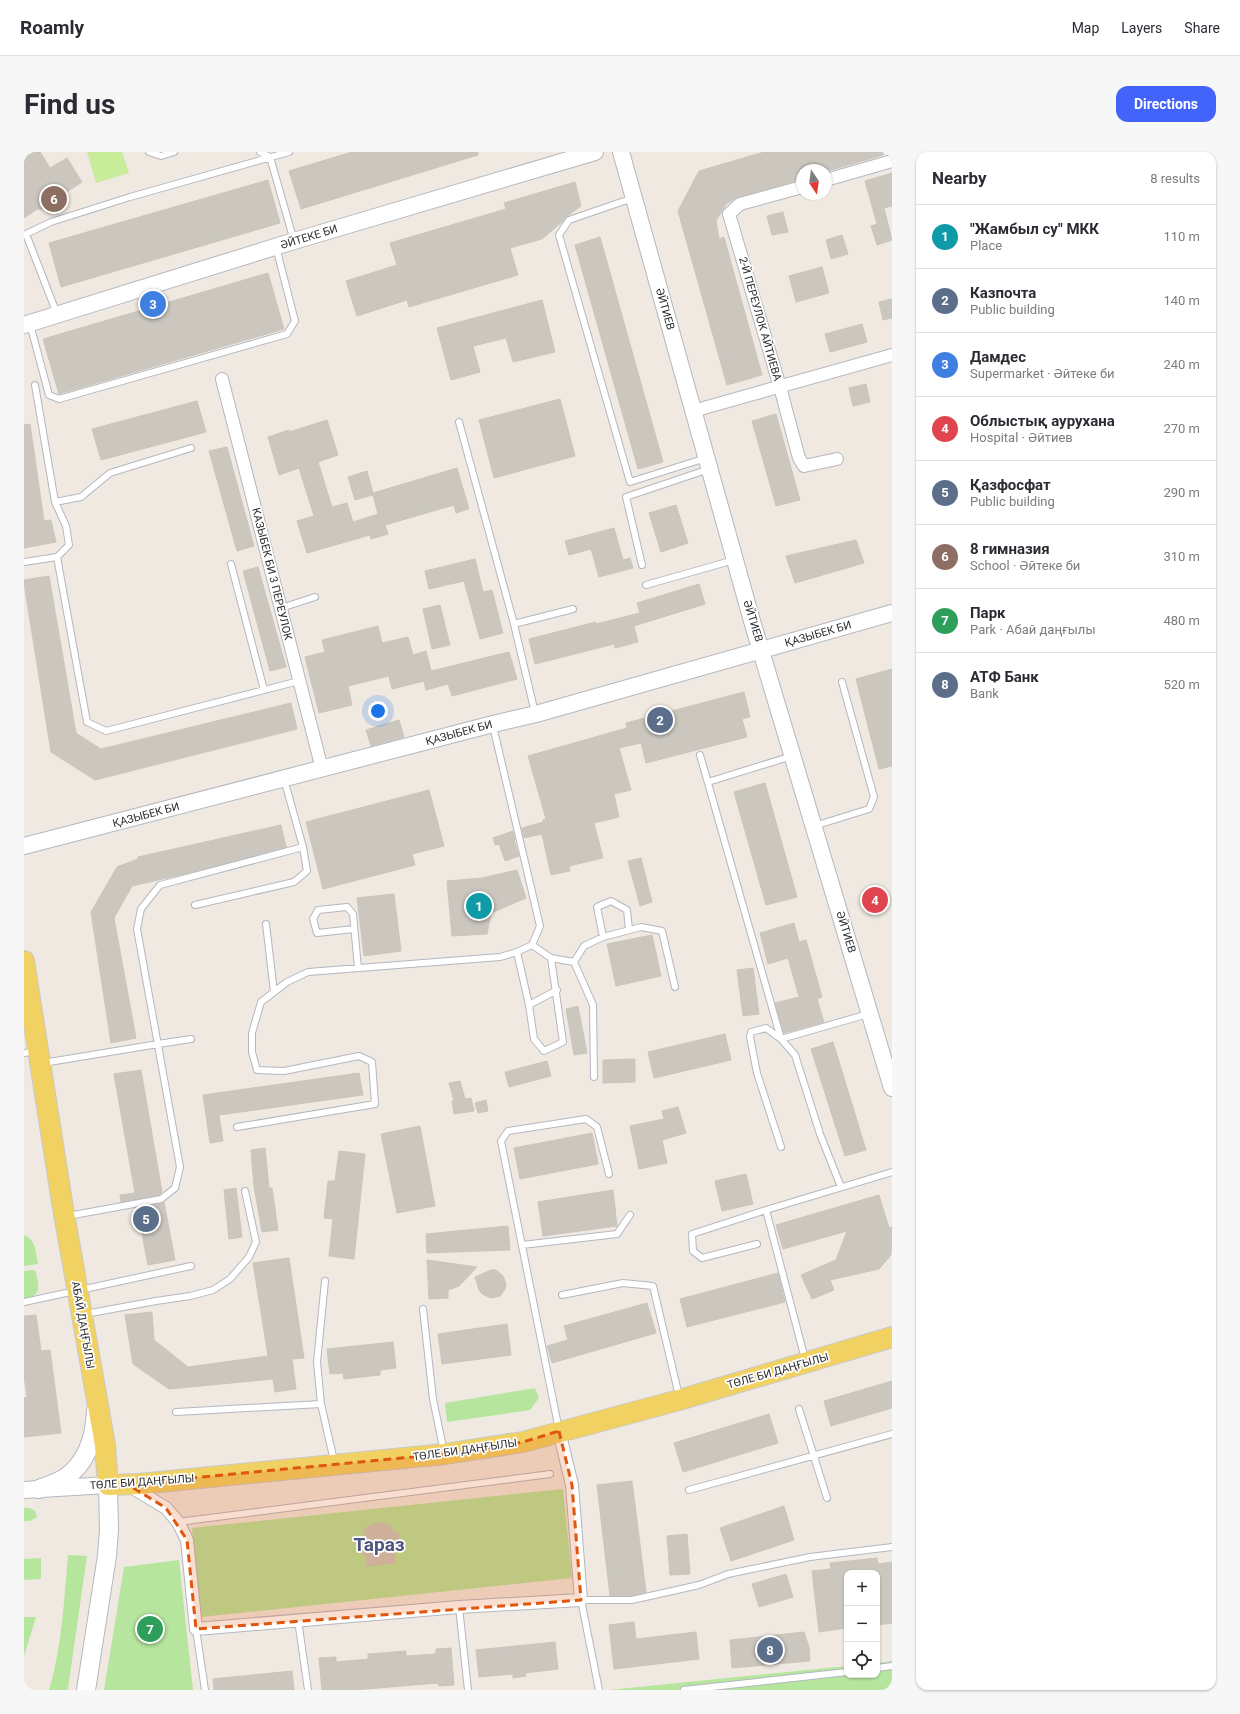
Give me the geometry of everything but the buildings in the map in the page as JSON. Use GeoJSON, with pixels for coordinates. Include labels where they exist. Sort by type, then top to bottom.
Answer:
{"type":"FeatureCollection","features":[{"type":"Feature","properties":{"kind":"main road","name":"АБАЙ ДАҢҒЫЛЫ"},"geometry":{"type":"LineString","coordinates":[[24,961],[34,1056],[105,1445],[118,1485],[109,1530],[107,1556],[86,1690]]}},
{"type":"Feature","properties":{"kind":"main road","name":"ТӨЛЕ БИ ДАҢҒЫЛЫ"},"geometry":{"type":"LineString","coordinates":[[118,1485],[445,1454],[523,1442],[680,1400],[892,1337]]}},
{"type":"Feature","properties":{"kind":"main road"},"geometry":{"type":"LineString","coordinates":[[32,1490],[64,1478],[76,1468],[84,1458],[90,1447],[96,1423],[96,1396]]}},
{"type":"Feature","properties":{"kind":"street","name":"ӘЙТЕКЕ БИ"},"geometry":{"type":"LineString","coordinates":[[27,324],[294,241],[595,152]]}},
{"type":"Feature","properties":{"kind":"street","name":"ӘЙТИЕВ"},"geometry":{"type":"LineString","coordinates":[[621,152],[735,560],[892,1088]]}},
{"type":"Feature","properties":{"kind":"street"},"geometry":{"type":"LineString","coordinates":[[832,178],[892,162]]}},
{"type":"Feature","properties":{"kind":"street","name":"2-Й ПЕРЕУЛОК АЙТИЕВА"},"geometry":{"type":"LineString","coordinates":[[796,189],[740,204],[729,214],[780,387],[799,458],[804,466],[837,459]]}},
{"type":"Feature","properties":{"kind":"street"},"geometry":{"type":"LineString","coordinates":[[693,411],[892,356]]}},
{"type":"Feature","properties":{"kind":"street","name":"КАЗЫБЕК БИ 3 ПЕРЕУЛОК"},"geometry":{"type":"LineString","coordinates":[[222,379],[322,769]]}},
{"type":"Feature","properties":{"kind":"street","name":"ҚАЗЫБЕК БИ"},"geometry":{"type":"LineString","coordinates":[[24,846],[536,714],[892,613]]}},
{"type":"Feature","properties":{"kind":"street"},"geometry":{"type":"LineString","coordinates":[[118,1485],[166,1508],[178,1522],[187,1540],[196,1629],[459,1607],[581,1600],[572,1485],[560,1431]]}},
{"type":"Feature","properties":{"kind":"street","name":"ТӨЛЕ БИ ДАҢҒЫЛЫ"},"geometry":{"type":"LineString","coordinates":[[32,1490],[118,1485]]}},
{"type":"Feature","properties":{"kind":"lane"},"geometry":{"type":"LineString","coordinates":[[149,152],[161,156],[174,152]]}},
{"type":"Feature","properties":{"kind":"lane"},"geometry":{"type":"LineString","coordinates":[[260,152],[270,157],[294,241]]}},
{"type":"Feature","properties":{"kind":"lane"},"geometry":{"type":"LineString","coordinates":[[57,315],[26,234],[51,222],[130,197],[270,157],[288,154],[289,152]]}},
{"type":"Feature","properties":{"kind":"lane"},"geometry":{"type":"LineString","coordinates":[[634,197],[569,220],[559,235],[630,482],[708,463]]}},
{"type":"Feature","properties":{"kind":"lane"},"geometry":{"type":"LineString","coordinates":[[27,324],[49,395],[59,399],[287,334],[295,321],[276,247]]}},
{"type":"Feature","properties":{"kind":"lane"},"geometry":{"type":"LineString","coordinates":[[24,562],[57,557],[69,545],[66,526],[55,502],[35,385]]}},
{"type":"Feature","properties":{"kind":"lane"},"geometry":{"type":"LineString","coordinates":[[459,422],[514,624],[536,714]]}},
{"type":"Feature","properties":{"kind":"lane"},"geometry":{"type":"LineString","coordinates":[[55,502],[81,497],[110,473],[192,448]]}},
{"type":"Feature","properties":{"kind":"lane"},"geometry":{"type":"LineString","coordinates":[[642,564],[626,497],[708,463]]}},
{"type":"Feature","properties":{"kind":"lane"},"geometry":{"type":"LineString","coordinates":[[57,557],[87,722],[106,731],[299,681]]}},
{"type":"Feature","properties":{"kind":"lane"},"geometry":{"type":"LineString","coordinates":[[646,585],[735,560]]}},
{"type":"Feature","properties":{"kind":"lane"},"geometry":{"type":"LineString","coordinates":[[231,564],[264,690]]}},
{"type":"Feature","properties":{"kind":"lane"},"geometry":{"type":"LineString","coordinates":[[281,608],[316,597]]}},
{"type":"Feature","properties":{"kind":"lane"},"geometry":{"type":"LineString","coordinates":[[514,624],[573,609]]}},
{"type":"Feature","properties":{"kind":"lane"},"geometry":{"type":"LineString","coordinates":[[814,826],[869,809],[874,797],[842,682]]}},
{"type":"Feature","properties":{"kind":"lane"},"geometry":{"type":"LineString","coordinates":[[237,1127],[375,1104],[372,1062],[359,1056],[284,1071],[258,1070],[252,1052],[252,1033],[261,1002],[287,982],[308,972],[500,957],[517,952],[532,945],[540,926],[493,724]]}},
{"type":"Feature","properties":{"kind":"lane"},"geometry":{"type":"LineString","coordinates":[[700,755],[781,1039]]}},
{"type":"Feature","properties":{"kind":"lane"},"geometry":{"type":"LineString","coordinates":[[708,782],[793,756]]}},
{"type":"Feature","properties":{"kind":"lane"},"geometry":{"type":"LineString","coordinates":[[195,905],[294,882],[307,872],[303,847],[284,778]]}},
{"type":"Feature","properties":{"kind":"lane"},"geometry":{"type":"LineString","coordinates":[[64,1217],[161,1199],[175,1188],[180,1166],[138,929],[141,909],[160,885],[303,847]]}},
{"type":"Feature","properties":{"kind":"lane"},"geometry":{"type":"LineString","coordinates":[[602,938],[596,907],[611,901],[627,910],[629,930]]}},
{"type":"Feature","properties":{"kind":"lane"},"geometry":{"type":"LineString","coordinates":[[354,929],[316,933],[312,919],[318,910],[347,907],[353,914],[358,968]]}},
{"type":"Feature","properties":{"kind":"lane"},"geometry":{"type":"LineString","coordinates":[[266,924],[274,992]]}},
{"type":"Feature","properties":{"kind":"lane"},"geometry":{"type":"LineString","coordinates":[[574,962],[584,946],[602,938],[641,927],[662,931],[675,986]]}},
{"type":"Feature","properties":{"kind":"lane"},"geometry":{"type":"LineString","coordinates":[[532,945],[550,958],[574,962]]}},
{"type":"Feature","properties":{"kind":"lane"},"geometry":{"type":"LineString","coordinates":[[517,952],[534,1039],[544,1050],[563,1042],[550,958]]}},
{"type":"Feature","properties":{"kind":"lane"},"geometry":{"type":"LineString","coordinates":[[574,962],[593,1005],[594,1078]]}},
{"type":"Feature","properties":{"kind":"lane"},"geometry":{"type":"LineString","coordinates":[[528,1005],[556,990]]}},
{"type":"Feature","properties":{"kind":"lane"},"geometry":{"type":"LineString","coordinates":[[781,1039],[870,1014]]}},
{"type":"Feature","properties":{"kind":"lane"},"geometry":{"type":"LineString","coordinates":[[781,1147],[757,1073],[750,1037],[751,1032],[766,1028],[781,1039],[795,1056],[820,1134],[841,1187]]}},
{"type":"Feature","properties":{"kind":"lane"},"geometry":{"type":"LineString","coordinates":[[34,1056],[158,1044],[192,1039]]}},
{"type":"Feature","properties":{"kind":"lane"},"geometry":{"type":"LineString","coordinates":[[560,1431],[501,1140],[508,1131],[586,1119],[597,1127],[609,1174]]}},
{"type":"Feature","properties":{"kind":"lane"},"geometry":{"type":"LineString","coordinates":[[757,1244],[702,1258],[693,1252],[692,1234],[892,1172]]}},
{"type":"Feature","properties":{"kind":"lane"},"geometry":{"type":"LineString","coordinates":[[81,1315],[190,1296],[213,1290],[230,1279],[249,1257],[256,1242],[246,1191]]}},
{"type":"Feature","properties":{"kind":"lane"},"geometry":{"type":"LineString","coordinates":[[766,1210],[806,1363]]}},
{"type":"Feature","properties":{"kind":"lane"},"geometry":{"type":"LineString","coordinates":[[522,1245],[617,1234],[630,1215]]}},
{"type":"Feature","properties":{"kind":"lane"},"geometry":{"type":"LineString","coordinates":[[24,1302],[191,1266]]}},
{"type":"Feature","properties":{"kind":"lane"},"geometry":{"type":"LineString","coordinates":[[325,1281],[317,1362],[321,1404],[334,1465]]}},
{"type":"Feature","properties":{"kind":"lane"},"geometry":{"type":"LineString","coordinates":[[562,1295],[622,1283],[653,1286],[680,1400]]}},
{"type":"Feature","properties":{"kind":"lane"},"geometry":{"type":"LineString","coordinates":[[423,1309],[433,1399],[445,1454]]}},
{"type":"Feature","properties":{"kind":"lane"},"geometry":{"type":"LineString","coordinates":[[176,1412],[321,1404]]}},
{"type":"Feature","properties":{"kind":"lane"},"geometry":{"type":"LineString","coordinates":[[799,1409],[827,1498]]}},
{"type":"Feature","properties":{"kind":"lane"},"geometry":{"type":"LineString","coordinates":[[689,1490],[892,1434]]}},
{"type":"Feature","properties":{"kind":"lane"},"geometry":{"type":"LineString","coordinates":[[178,1522],[550,1474]]}},
{"type":"Feature","properties":{"kind":"lane"},"geometry":{"type":"LineString","coordinates":[[599,1690],[581,1600],[632,1600],[699,1585],[728,1574],[810,1557],[892,1547]]}},
{"type":"Feature","properties":{"kind":"lane"},"geometry":{"type":"LineString","coordinates":[[459,1607],[468,1690]]}},
{"type":"Feature","properties":{"kind":"lane"},"geometry":{"type":"LineString","coordinates":[[298,1620],[308,1690]]}},
{"type":"Feature","properties":{"kind":"lane"},"geometry":{"type":"LineString","coordinates":[[196,1629],[205,1690]]}},
{"type":"Feature","properties":{"kind":"lane"},"geometry":{"type":"LineString","coordinates":[[880,1668],[892,1666]]}},
{"type":"Feature","properties":{"kind":"lane"},"geometry":{"type":"LineString","coordinates":[[684,1690],[844,1672]]}},
{"type":"Feature","properties":{"kind":"highlighted area"},"geometry":{"type":"Polygon","coordinates":[[[559,1431],[572,1485],[581,1600],[196,1629],[187,1540],[166,1508],[127,1484],[445,1454],[523,1442],[559,1431]]]}},
{"type":"Feature","properties":{"kind":"green space"},"geometry":{"type":"Polygon","coordinates":[[[87,152],[122,152],[129,173],[96,183],[87,152]]]}},
{"type":"Feature","properties":{"kind":"green space"},"geometry":{"type":"Polygon","coordinates":[[[24,1235],[33,1243],[38,1264],[24,1266],[24,1235]]]}},
{"type":"Feature","properties":{"kind":"green space"},"geometry":{"type":"Polygon","coordinates":[[[35,1270],[38,1280],[37,1292],[30,1298],[24,1300],[24,1271],[35,1270]]]}},
{"type":"Feature","properties":{"kind":"green space"},"geometry":{"type":"Polygon","coordinates":[[[535,1388],[539,1398],[530,1410],[447,1422],[445,1403],[535,1388]]]}},
{"type":"Feature","properties":{"kind":"green space"},"geometry":{"type":"Polygon","coordinates":[[[563,1489],[572,1578],[201,1617],[192,1528],[563,1489]]]}},
{"type":"Feature","properties":{"kind":"green space"},"geometry":{"type":"Polygon","coordinates":[[[24,1508],[30,1508],[35,1511],[37,1517],[30,1521],[24,1521],[24,1508]]]}},
{"type":"Feature","properties":{"kind":"green space"},"geometry":{"type":"Polygon","coordinates":[[[68,1555],[87,1556],[68,1688],[67,1690],[49,1690],[60,1640],[68,1555]]]}},
{"type":"Feature","properties":{"kind":"green space"},"geometry":{"type":"Polygon","coordinates":[[[41,1558],[41,1579],[24,1580],[24,1559],[41,1558]]]}},
{"type":"Feature","properties":{"kind":"green space"},"geometry":{"type":"Polygon","coordinates":[[[179,1560],[193,1690],[104,1690],[124,1567],[179,1560]]]}},
{"type":"Feature","properties":{"kind":"green space"},"geometry":{"type":"Polygon","coordinates":[[[24,1617],[36,1617],[24,1656],[24,1617]]]}},
{"type":"Feature","properties":{"kind":"green space"},"geometry":{"type":"Polygon","coordinates":[[[892,1661],[892,1690],[609,1690],[844,1666],[844,1678],[880,1678],[880,1663],[892,1661]]]}},
{"type":"Feature","properties":{"kind":"place","name":"8 гимназия"},"geometry":{"type":"Point","coordinates":[54,199]}},
{"type":"Feature","properties":{"kind":"place","name":"Дамдес"},"geometry":{"type":"Point","coordinates":[153,304]}},
{"type":"Feature","properties":{"kind":"place","name":"Казпочта"},"geometry":{"type":"Point","coordinates":[660,720]}},
{"type":"Feature","properties":{"kind":"place","name":"Облыстық аурухана"},"geometry":{"type":"Point","coordinates":[875,900]}},
{"type":"Feature","properties":{"kind":"place","name":"\"Жамбыл су\" МКК"},"geometry":{"type":"Point","coordinates":[479,906]}},
{"type":"Feature","properties":{"kind":"place","name":"Қазфосфат"},"geometry":{"type":"Point","coordinates":[146,1219]}},
{"type":"Feature","properties":{"kind":"place","name":"Парк"},"geometry":{"type":"Point","coordinates":[150,1629]}},
{"type":"Feature","properties":{"kind":"place","name":"АТФ Банк"},"geometry":{"type":"Point","coordinates":[770,1650]}},
{"type":"Feature","properties":{"kind":"district","name":"Тараз"},"geometry":{"type":"Point","coordinates":[379,1544]}}]}
